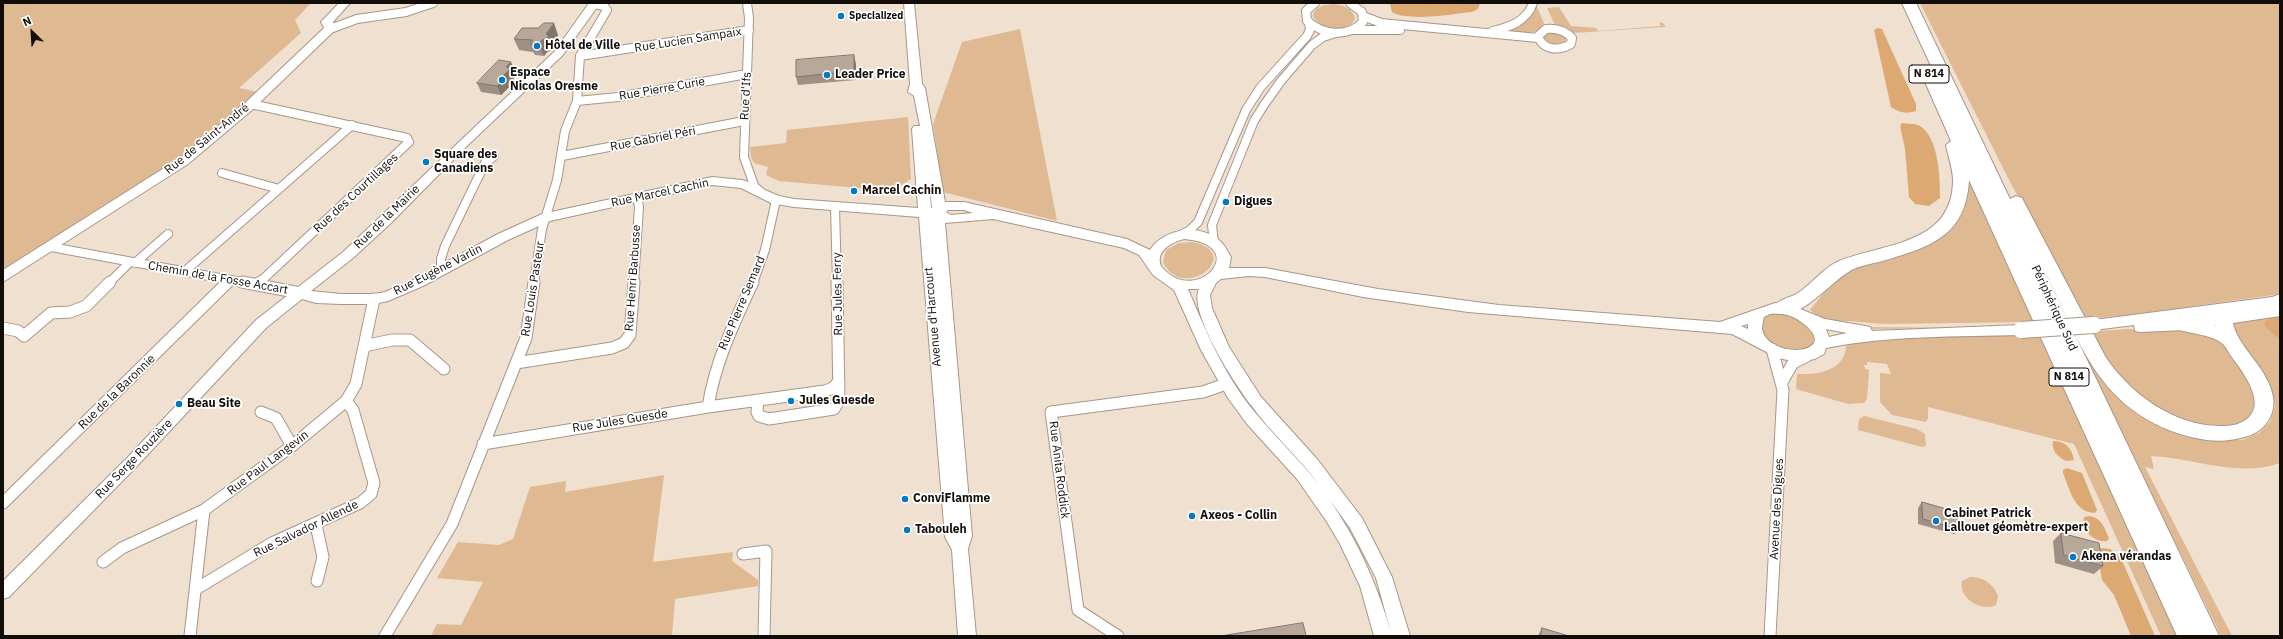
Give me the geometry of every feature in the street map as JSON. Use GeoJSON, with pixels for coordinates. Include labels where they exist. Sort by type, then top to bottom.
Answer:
{"type":"FeatureCollection","features":[{"type":"Feature","properties":{"kind":"highway","name":"Périphérique Sud"},"geometry":{"type":"LineString","coordinates":[[1896,3],[2188,636]]}},
{"type":"Feature","properties":{"kind":"highway","name":"Périphérique Sud"},"geometry":{"type":"LineString","coordinates":[[1909,3],[2208,636]]}},
{"type":"Feature","properties":{"kind":"highway","name":"N 814"},"geometry":{"type":"LineString","coordinates":[[1782,308],[1804,298],[1844,266],[1915,245],[1927,239],[1947,222],[1956,210],[1960,197],[1961,179],[1949,118]]}},
{"type":"Feature","properties":{"kind":"highway","name":"N 814"},"geometry":{"type":"LineString","coordinates":[[1984,161],[1999,172],[2054,273],[2102,366],[2118,386],[2140,405],[2172,422],[2201,431],[2234,432],[2255,424],[2263,412],[2263,396],[2250,368],[2230,339]]}},
{"type":"Feature","properties":{"kind":"highway"},"geometry":{"type":"LineString","coordinates":[[2230,339],[2223,320],[2226,314],[2263,308],[2280,301]]}},
{"type":"Feature","properties":{"kind":"highway"},"geometry":{"type":"LineString","coordinates":[[2186,325],[2208,330],[2230,339]]}},
{"type":"Feature","properties":{"kind":"main road","name":"Rue de Saint-André"},"geometry":{"type":"LineString","coordinates":[[3,277],[184,161],[251,104],[330,29],[327,22],[345,3]]}},
{"type":"Feature","properties":{"kind":"main road","name":"Avenue d'Harcourt"},"geometry":{"type":"LineString","coordinates":[[909,3],[916,84],[914,89],[932,213],[945,288],[964,536],[960,549],[967,636]]}},
{"type":"Feature","properties":{"kind":"main road","name":"Rue de la Mairie"},"geometry":{"type":"LineString","coordinates":[[300,293],[348,255],[386,220],[488,119],[559,53],[595,4]]}},
{"type":"Feature","properties":{"kind":"main road","name":"Rue Marcel Cachin"},"geometry":{"type":"LineString","coordinates":[[547,218],[637,197],[716,181],[742,184],[755,188],[760,193],[776,200],[835,207],[932,213],[949,220],[972,216],[1000,216],[1127,244]]}},
{"type":"Feature","properties":{"kind":"main road","name":"Avenue d'Harcourt"},"geometry":{"type":"LineString","coordinates":[[932,213],[926,239],[953,537],[960,549]]}},
{"type":"Feature","properties":{"kind":"main road","name":"Rue Eugène Varlin"},"geometry":{"type":"LineString","coordinates":[[300,293],[322,298],[374,299],[401,291],[503,237],[547,218]]}},
{"type":"Feature","properties":{"kind":"main road"},"geometry":{"type":"LineString","coordinates":[[1127,244],[1161,243],[1180,235],[1198,236],[1218,247],[1230,260],[1259,272]]}},
{"type":"Feature","properties":{"kind":"main road"},"geometry":{"type":"LineString","coordinates":[[1154,264],[1153,255],[1161,243]]}},
{"type":"Feature","properties":{"kind":"main road"},"geometry":{"type":"LineString","coordinates":[[1127,244],[1142,251],[1154,264],[1160,274],[1180,287],[1207,351],[1226,384],[1261,430],[1307,482],[1352,548],[1367,581],[1383,636]]}},
{"type":"Feature","properties":{"kind":"main road"},"geometry":{"type":"LineString","coordinates":[[1218,247],[1224,262],[1203,295],[1205,308],[1223,349],[1256,401],[1312,463],[1356,523],[1384,577],[1396,614],[1401,636]]}},
{"type":"Feature","properties":{"kind":"main road"},"geometry":{"type":"LineString","coordinates":[[1175,283],[1194,285],[1214,277],[1236,271],[1259,272],[1351,289],[1469,307],[1605,319],[1719,326],[1734,329],[1767,346],[1792,356],[1810,355],[1817,351],[1821,344],[1821,337],[1818,329],[1807,318]]}},
{"type":"Feature","properties":{"kind":"main road","name":"Rue Serge Rouzière"},"geometry":{"type":"LineString","coordinates":[[3,592],[133,461],[261,324],[300,293]]}},
{"type":"Feature","properties":{"kind":"main road"},"geometry":{"type":"LineString","coordinates":[[2094,326],[2280,301]]}},
{"type":"Feature","properties":{"kind":"main road"},"geometry":{"type":"LineString","coordinates":[[1719,326],[1757,316],[1764,311],[1782,308],[1825,324],[1891,334]]}},
{"type":"Feature","properties":{"kind":"main road"},"geometry":{"type":"LineString","coordinates":[[1821,344],[1849,338],[1891,334],[2094,326],[2162,327],[2223,320],[2280,311]]}},
{"type":"Feature","properties":{"kind":"main road"},"geometry":{"type":"LineString","coordinates":[[1757,316],[1754,322],[1754,329],[1767,346]]}},
{"type":"Feature","properties":{"kind":"street"},"geometry":{"type":"LineString","coordinates":[[330,29],[357,19],[406,12],[432,3]]}},
{"type":"Feature","properties":{"kind":"street","name":"Rue d'Ifs"},"geometry":{"type":"LineString","coordinates":[[747,3],[749,30],[744,121],[744,157],[755,188]]}},
{"type":"Feature","properties":{"kind":"street"},"geometry":{"type":"LineString","coordinates":[[1314,3],[1306,11],[1306,17],[1309,22],[1318,29],[1336,33]]}},
{"type":"Feature","properties":{"kind":"street"},"geometry":{"type":"LineString","coordinates":[[1350,3],[1363,14],[1378,23],[1538,38]]}},
{"type":"Feature","properties":{"kind":"street"},"geometry":{"type":"LineString","coordinates":[[1353,30],[1363,22],[1365,3]]}},
{"type":"Feature","properties":{"kind":"street"},"geometry":{"type":"LineString","coordinates":[[1478,33],[1500,30],[1516,23],[1529,12],[1533,3]]}},
{"type":"Feature","properties":{"kind":"street","name":"Rue Louis Pasteur"},"geometry":{"type":"LineString","coordinates":[[386,636],[452,524],[526,338],[542,229],[547,218],[562,156],[565,131],[577,101],[580,56],[607,10],[604,6],[595,4]]}},
{"type":"Feature","properties":{"kind":"street"},"geometry":{"type":"LineString","coordinates":[[1180,235],[1190,230],[1198,222],[1246,110],[1260,88],[1307,36],[1310,30],[1309,22]]}},
{"type":"Feature","properties":{"kind":"street"},"geometry":{"type":"LineString","coordinates":[[1218,247],[1212,225],[1254,121],[1281,81],[1304,53],[1319,39],[1336,33],[1353,30],[1430,28]]}},
{"type":"Feature","properties":{"kind":"street","name":"Rue Lucien Sampaix"},"geometry":{"type":"LineString","coordinates":[[580,56],[749,30]]}},
{"type":"Feature","properties":{"kind":"street","name":"Rue Pierre Curie"},"geometry":{"type":"LineString","coordinates":[[577,101],[618,97],[747,74]]}},
{"type":"Feature","properties":{"kind":"street","name":"Rue des Courtillages"},"geometry":{"type":"LineString","coordinates":[[251,104],[407,138],[408,145],[257,285]]}},
{"type":"Feature","properties":{"kind":"street","name":"Rue Gabriel Péri"},"geometry":{"type":"LineString","coordinates":[[562,156],[744,121]]}},
{"type":"Feature","properties":{"kind":"street"},"geometry":{"type":"LineString","coordinates":[[184,272],[352,125]]}},
{"type":"Feature","properties":{"kind":"street"},"geometry":{"type":"LineString","coordinates":[[441,270],[441,259],[445,246],[485,164],[494,156]]}},
{"type":"Feature","properties":{"kind":"street"},"geometry":{"type":"LineString","coordinates":[[222,173],[279,188]]}},
{"type":"Feature","properties":{"kind":"street","name":"Rue Henri Barbusse"},"geometry":{"type":"LineString","coordinates":[[516,363],[612,348],[624,343],[630,335],[639,208],[637,197]]}},
{"type":"Feature","properties":{"kind":"street","name":"Rue Pierre Semard"},"geometry":{"type":"LineString","coordinates":[[708,407],[711,385],[722,346],[760,264],[766,245],[776,200]]}},
{"type":"Feature","properties":{"kind":"street","name":"Rue Jules Ferry"},"geometry":{"type":"LineString","coordinates":[[835,207],[839,381]]}},
{"type":"Feature","properties":{"kind":"street","name":"Chemin de la Fosse Accart"},"geometry":{"type":"LineString","coordinates":[[133,262],[168,234]]}},
{"type":"Feature","properties":{"kind":"street","name":"Chemin de la Fosse Accart"},"geometry":{"type":"LineString","coordinates":[[51,247],[300,293]]}},
{"type":"Feature","properties":{"kind":"street"},"geometry":{"type":"LineString","coordinates":[[3,328],[18,331],[24,336],[43,318],[51,314],[82,309],[133,262]]}},
{"type":"Feature","properties":{"kind":"street","name":"Rue de la Baronnie"},"geometry":{"type":"LineString","coordinates":[[3,503],[230,280]]}},
{"type":"Feature","properties":{"kind":"street","name":"Rue Paul Langevin"},"geometry":{"type":"LineString","coordinates":[[103,562],[122,548],[204,510],[292,446],[346,401],[356,384],[374,299]]}},
{"type":"Feature","properties":{"kind":"street"},"geometry":{"type":"LineString","coordinates":[[364,346],[392,340],[410,340],[444,370]]}},
{"type":"Feature","properties":{"kind":"street"},"geometry":{"type":"LineString","coordinates":[[1767,346],[1782,382]]}},
{"type":"Feature","properties":{"kind":"street"},"geometry":{"type":"LineString","coordinates":[[1782,382],[1793,363],[1810,355]]}},
{"type":"Feature","properties":{"kind":"street"},"geometry":{"type":"LineString","coordinates":[[758,400],[757,412],[763,418],[829,411],[834,409],[839,400],[839,381]]}},
{"type":"Feature","properties":{"kind":"street","name":"Rue Jules Guesde"},"geometry":{"type":"LineString","coordinates":[[483,444],[708,407],[825,391],[833,388],[839,381]]}},
{"type":"Feature","properties":{"kind":"street","name":"Avenue des Digues"},"geometry":{"type":"LineString","coordinates":[[1770,636],[1782,382]]}},
{"type":"Feature","properties":{"kind":"street","name":"Rue Anita Roddick"},"geometry":{"type":"LineString","coordinates":[[1118,636],[1078,610],[1052,412],[1203,392],[1226,384]]}},
{"type":"Feature","properties":{"kind":"street","name":"Rue Salvador Allende"},"geometry":{"type":"LineString","coordinates":[[196,589],[272,543],[316,525],[367,498],[373,488],[374,483],[353,410],[346,401]]}},
{"type":"Feature","properties":{"kind":"street"},"geometry":{"type":"LineString","coordinates":[[261,412],[276,418],[292,446]]}},
{"type":"Feature","properties":{"kind":"street"},"geometry":{"type":"LineString","coordinates":[[190,636],[204,510]]}},
{"type":"Feature","properties":{"kind":"street"},"geometry":{"type":"LineString","coordinates":[[316,525],[323,557],[317,581]]}},
{"type":"Feature","properties":{"kind":"street"},"geometry":{"type":"LineString","coordinates":[[743,554],[766,551],[764,636]]}},
{"type":"Feature","properties":{"kind":"shaded area"},"geometry":{"type":"Polygon","coordinates":[[[3,3],[311,3],[295,20],[301,33],[239,88],[263,93],[184,161],[3,277],[3,3]]]}},
{"type":"Feature","properties":{"kind":"shaded area"},"geometry":{"type":"Polygon","coordinates":[[[1480,3],[1478,9],[1472,12],[1443,16],[1419,17],[1399,15],[1392,12],[1390,4],[1480,3]]]}},
{"type":"Feature","properties":{"kind":"shaded area"},"geometry":{"type":"Polygon","coordinates":[[[1920,3],[2280,3],[2280,294],[2131,315],[2084,319],[2008,178],[1920,3]]]}},
{"type":"Feature","properties":{"kind":"shaded area"},"geometry":{"type":"Polygon","coordinates":[[[1333,4],[1344,6],[1352,12],[1355,19],[1351,24],[1340,29],[1334,29],[1321,25],[1316,21],[1313,16],[1318,8],[1333,4]]]}},
{"type":"Feature","properties":{"kind":"shaded area"},"geometry":{"type":"Polygon","coordinates":[[[1535,7],[1537,7],[1544,23],[1542,27],[1529,33],[1509,31],[1535,7]]]}},
{"type":"Feature","properties":{"kind":"shaded area"},"geometry":{"type":"Polygon","coordinates":[[[1559,7],[1571,26],[1596,28],[1598,31],[1661,26],[1659,22],[1663,23],[1665,27],[1574,33],[1555,25],[1547,8],[1559,7]]]}},
{"type":"Feature","properties":{"kind":"shaded area"},"geometry":{"type":"Polygon","coordinates":[[[1878,28],[1882,29],[1916,104],[1916,111],[1903,112],[1897,111],[1891,107],[1874,30],[1878,28]]]}},
{"type":"Feature","properties":{"kind":"shaded area"},"geometry":{"type":"Polygon","coordinates":[[[1020,29],[1057,221],[943,192],[933,124],[962,42],[1020,29]]]}},
{"type":"Feature","properties":{"kind":"shaded area"},"geometry":{"type":"Polygon","coordinates":[[[1558,32],[1566,38],[1565,44],[1554,45],[1544,41],[1543,36],[1547,33],[1558,32]]]}},
{"type":"Feature","properties":{"kind":"shaded area"},"geometry":{"type":"Polygon","coordinates":[[[908,117],[911,179],[892,191],[779,181],[766,175],[768,167],[754,163],[751,157],[750,147],[786,143],[787,130],[908,117]]]}},
{"type":"Feature","properties":{"kind":"shaded area"},"geometry":{"type":"Polygon","coordinates":[[[1902,123],[1921,126],[1928,134],[1935,151],[1938,161],[1940,198],[1929,206],[1915,204],[1909,197],[1905,149],[1900,126],[1902,123]]]}},
{"type":"Feature","properties":{"kind":"shaded area"},"geometry":{"type":"Polygon","coordinates":[[[1964,165],[2035,322],[1884,324],[1849,321],[1845,322],[1844,325],[1819,317],[1810,310],[1837,276],[1850,268],[1936,238],[1964,165]]]}},
{"type":"Feature","properties":{"kind":"shaded area"},"geometry":{"type":"Polygon","coordinates":[[[1192,242],[1207,248],[1213,256],[1212,264],[1205,272],[1195,277],[1183,278],[1172,274],[1163,262],[1166,250],[1179,243],[1192,242]]]}},
{"type":"Feature","properties":{"kind":"shaded area"},"geometry":{"type":"Polygon","coordinates":[[[1780,312],[1798,317],[1815,335],[1812,346],[1807,350],[1780,349],[1764,339],[1760,319],[1765,315],[1780,312]]]}},
{"type":"Feature","properties":{"kind":"shaded area"},"geometry":{"type":"Polygon","coordinates":[[[2280,314],[2280,463],[2248,469],[2216,466],[2167,457],[2151,456],[2154,469],[2145,467],[2232,636],[2221,636],[2074,334],[2076,334],[2105,382],[2220,440],[2242,440],[2259,433],[2270,422],[2275,406],[2269,388],[2232,328],[2235,323],[2280,314]]]}},
{"type":"Feature","properties":{"kind":"shaded area"},"geometry":{"type":"Polygon","coordinates":[[[2280,317],[2280,338],[2275,336],[2264,325],[2266,320],[2280,317]]]}},
{"type":"Feature","properties":{"kind":"shaded area"},"geometry":{"type":"Polygon","coordinates":[[[1868,327],[1981,328],[1868,329],[1868,327]]]}},
{"type":"Feature","properties":{"kind":"shaded area"},"geometry":{"type":"Polygon","coordinates":[[[2128,329],[2155,331],[2182,329],[2198,331],[2226,344],[2248,372],[2257,405],[2251,418],[2235,428],[2209,428],[2164,414],[2117,380],[2089,334],[2097,331],[2128,329]]]}},
{"type":"Feature","properties":{"kind":"shaded area"},"geometry":{"type":"Polygon","coordinates":[[[1949,336],[2041,336],[2177,636],[2161,636],[2074,444],[1928,407],[1928,418],[1926,422],[1892,415],[1880,402],[1880,373],[1891,374],[1887,364],[1867,362],[1867,365],[1864,365],[1865,369],[1869,370],[1867,399],[1864,403],[1848,404],[1796,389],[1797,374],[1813,374],[1829,370],[1841,361],[1846,346],[1852,345],[1852,341],[1949,336]]]}},
{"type":"Feature","properties":{"kind":"shaded area"},"geometry":{"type":"Polygon","coordinates":[[[1864,416],[1917,429],[1925,434],[1926,446],[1922,447],[1858,430],[1859,419],[1864,416]]]}},
{"type":"Feature","properties":{"kind":"shaded area"},"geometry":{"type":"Polygon","coordinates":[[[2053,441],[2061,442],[2067,446],[2072,452],[2074,460],[2066,461],[2060,458],[2054,451],[2053,441]]]}},
{"type":"Feature","properties":{"kind":"shaded area"},"geometry":{"type":"Polygon","coordinates":[[[2067,468],[2082,473],[2097,510],[2095,513],[2082,509],[2077,504],[2063,473],[2063,470],[2067,468]]]}},
{"type":"Feature","properties":{"kind":"shaded area"},"geometry":{"type":"Polygon","coordinates":[[[664,475],[653,562],[733,552],[732,561],[758,580],[758,586],[675,599],[672,636],[431,636],[437,624],[461,625],[483,582],[437,578],[458,542],[499,545],[513,539],[530,487],[566,481],[565,492],[664,475]]]}},
{"type":"Feature","properties":{"kind":"shaded area"},"geometry":{"type":"Polygon","coordinates":[[[2089,516],[2100,521],[2109,538],[2107,541],[2093,538],[2084,527],[2084,517],[2089,516]]]}},
{"type":"Feature","properties":{"kind":"shaded area"},"geometry":{"type":"Polygon","coordinates":[[[2102,548],[2110,549],[2120,556],[2155,636],[2131,636],[2114,595],[2102,580],[2097,551],[2102,548]]]}},
{"type":"Feature","properties":{"kind":"shaded area"},"geometry":{"type":"Polygon","coordinates":[[[1970,577],[1984,580],[1994,588],[1998,596],[1996,605],[1984,607],[1967,598],[1962,587],[1962,581],[1970,577]]]}},
{"type":"Feature","properties":{"kind":"building"},"geometry":{"type":"Polygon","coordinates":[[[544,23],[554,23],[546,34],[549,37],[542,40],[539,45],[530,44],[533,40],[514,39],[522,28],[538,28],[544,23]]]}},
{"type":"Feature","properties":{"kind":"building"},"geometry":{"type":"Polygon","coordinates":[[[854,55],[854,71],[796,77],[796,60],[854,55]]]}},
{"type":"Feature","properties":{"kind":"building"},"geometry":{"type":"Polygon","coordinates":[[[499,60],[511,62],[506,67],[511,68],[502,77],[505,78],[497,86],[477,83],[499,60]]]}},
{"type":"Feature","properties":{"kind":"building"},"geometry":{"type":"Polygon","coordinates":[[[1922,502],[1957,512],[1959,529],[1923,519],[1922,502]]]}},
{"type":"Feature","properties":{"kind":"building"},"geometry":{"type":"Polygon","coordinates":[[[2061,533],[2099,543],[2103,566],[2064,555],[2061,533]]]}},
{"type":"Feature","properties":{"kind":"building"},"geometry":{"type":"Polygon","coordinates":[[[1303,623],[1306,636],[1221,636],[1303,623]]]}},
{"type":"Feature","properties":{"kind":"building"},"geometry":{"type":"Polygon","coordinates":[[[1542,628],[1569,636],[1541,636],[1542,628]]]}},
{"type":"Feature","properties":{"kind":"place","name":"Specialized"},"geometry":{"type":"Point","coordinates":[841,16]}},
{"type":"Feature","properties":{"kind":"place","name":"Hôtel de Ville"},"geometry":{"type":"Point","coordinates":[537,46]}},
{"type":"Feature","properties":{"kind":"place","name":"Leader Price"},"geometry":{"type":"Point","coordinates":[827,75]}},
{"type":"Feature","properties":{"kind":"place","name":"Espace Nicolas Oresme"},"geometry":{"type":"Point","coordinates":[502,80]}},
{"type":"Feature","properties":{"kind":"place","name":"Square des Canadiens"},"geometry":{"type":"Point","coordinates":[426,162]}},
{"type":"Feature","properties":{"kind":"place","name":"Marcel Cachin"},"geometry":{"type":"Point","coordinates":[854,191]}},
{"type":"Feature","properties":{"kind":"place","name":"Digues"},"geometry":{"type":"Point","coordinates":[1226,202]}},
{"type":"Feature","properties":{"kind":"place","name":"Jules Guesde"},"geometry":{"type":"Point","coordinates":[791,401]}},
{"type":"Feature","properties":{"kind":"place","name":"Beau Site"},"geometry":{"type":"Point","coordinates":[179,404]}},
{"type":"Feature","properties":{"kind":"place","name":"ConviFlamme"},"geometry":{"type":"Point","coordinates":[905,499]}},
{"type":"Feature","properties":{"kind":"place","name":"Axeos - Collin"},"geometry":{"type":"Point","coordinates":[1192,516]}},
{"type":"Feature","properties":{"kind":"place","name":"Cabinet Patrick Lallouet géomètre-expert"},"geometry":{"type":"Point","coordinates":[1936,521]}},
{"type":"Feature","properties":{"kind":"place","name":"Tabouleh"},"geometry":{"type":"Point","coordinates":[907,530]}},
{"type":"Feature","properties":{"kind":"place","name":"Akena vérandas"},"geometry":{"type":"Point","coordinates":[2073,557]}}]}
